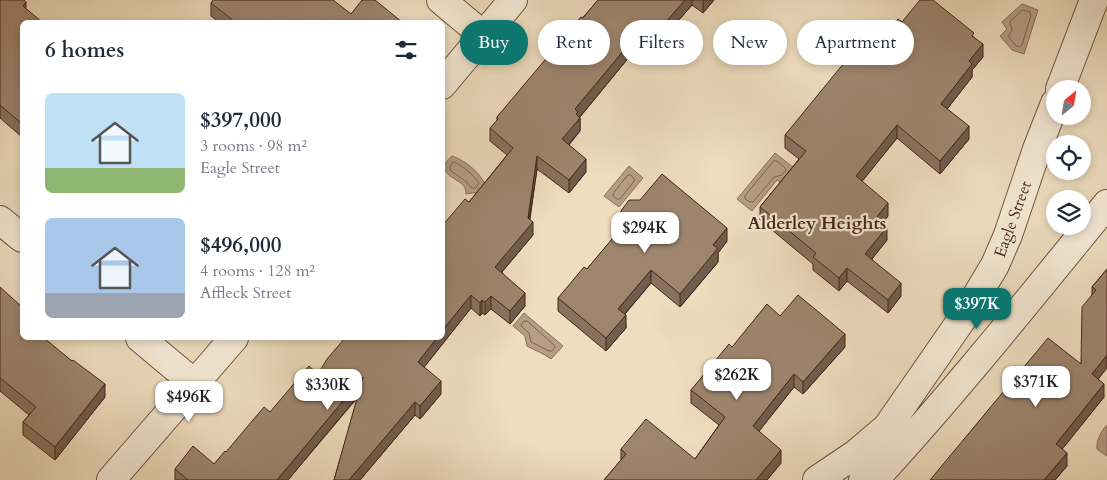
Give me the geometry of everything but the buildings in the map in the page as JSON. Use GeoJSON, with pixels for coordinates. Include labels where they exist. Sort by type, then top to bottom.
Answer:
{"type":"FeatureCollection","features":[{"type":"Feature","properties":{"kind":"street"},"geometry":{"type":"LineString","coordinates":[[441,0],[465,20]]}},
{"type":"Feature","properties":{"kind":"street"},"geometry":{"type":"LineString","coordinates":[[496,20],[513,0]]}},
{"type":"Feature","properties":{"kind":"street"},"geometry":{"type":"LineString","coordinates":[[1063,80],[1089,6]]}},
{"type":"Feature","properties":{"kind":"street"},"geometry":{"type":"LineString","coordinates":[[445,82],[460,64]]}},
{"type":"Feature","properties":{"kind":"street","name":"Eagle Street"},"geometry":{"type":"LineString","coordinates":[[863,480],[888,426],[967,312],[995,265],[1008,235],[1046,125]]}},
{"type":"Feature","properties":{"kind":"street"},"geometry":{"type":"LineString","coordinates":[[874,480],[920,430],[995,342],[1107,204]]}},
{"type":"Feature","properties":{"kind":"street"},"geometry":{"type":"LineString","coordinates":[[0,220],[20,236]]}},
{"type":"Feature","properties":{"kind":"street"},"geometry":{"type":"LineString","coordinates":[[142,340],[195,384]]}},
{"type":"Feature","properties":{"kind":"street"},"geometry":{"type":"LineString","coordinates":[[111,480],[232,340]]}},
{"type":"Feature","properties":{"kind":"street","name":"Eagle Street"},"geometry":{"type":"LineString","coordinates":[[817,480],[857,453],[888,426]]}},
{"type":"Feature","properties":{"kind":"water"},"geometry":{"type":"Polygon","coordinates":[[[1022,4],[1038,10],[1024,54],[1012,50],[1000,36],[1007,29],[1002,22],[1022,4]]]}},
{"type":"Feature","properties":{"kind":"water"},"geometry":{"type":"Polygon","coordinates":[[[775,153],[794,168],[782,183],[777,180],[752,211],[737,199],[775,153]]]}},
{"type":"Feature","properties":{"kind":"water"},"geometry":{"type":"Polygon","coordinates":[[[452,156],[461,160],[475,170],[485,184],[479,192],[466,194],[464,186],[445,170],[446,162],[452,156]]]}},
{"type":"Feature","properties":{"kind":"water"},"geometry":{"type":"Polygon","coordinates":[[[629,166],[643,178],[619,207],[604,196],[629,166]]]}},
{"type":"Feature","properties":{"kind":"water"},"geometry":{"type":"Polygon","coordinates":[[[524,313],[563,346],[551,359],[527,346],[525,336],[513,326],[524,313]]]}},
{"type":"Feature","properties":{"kind":"water"},"geometry":{"type":"Polygon","coordinates":[[[1107,425],[1107,456],[1097,449],[1097,443],[1099,436],[1107,425]]]}},
{"type":"Feature","properties":{"kind":"district","name":"Alderley Heights"},"geometry":{"type":"Point","coordinates":[817,223]}}]}
